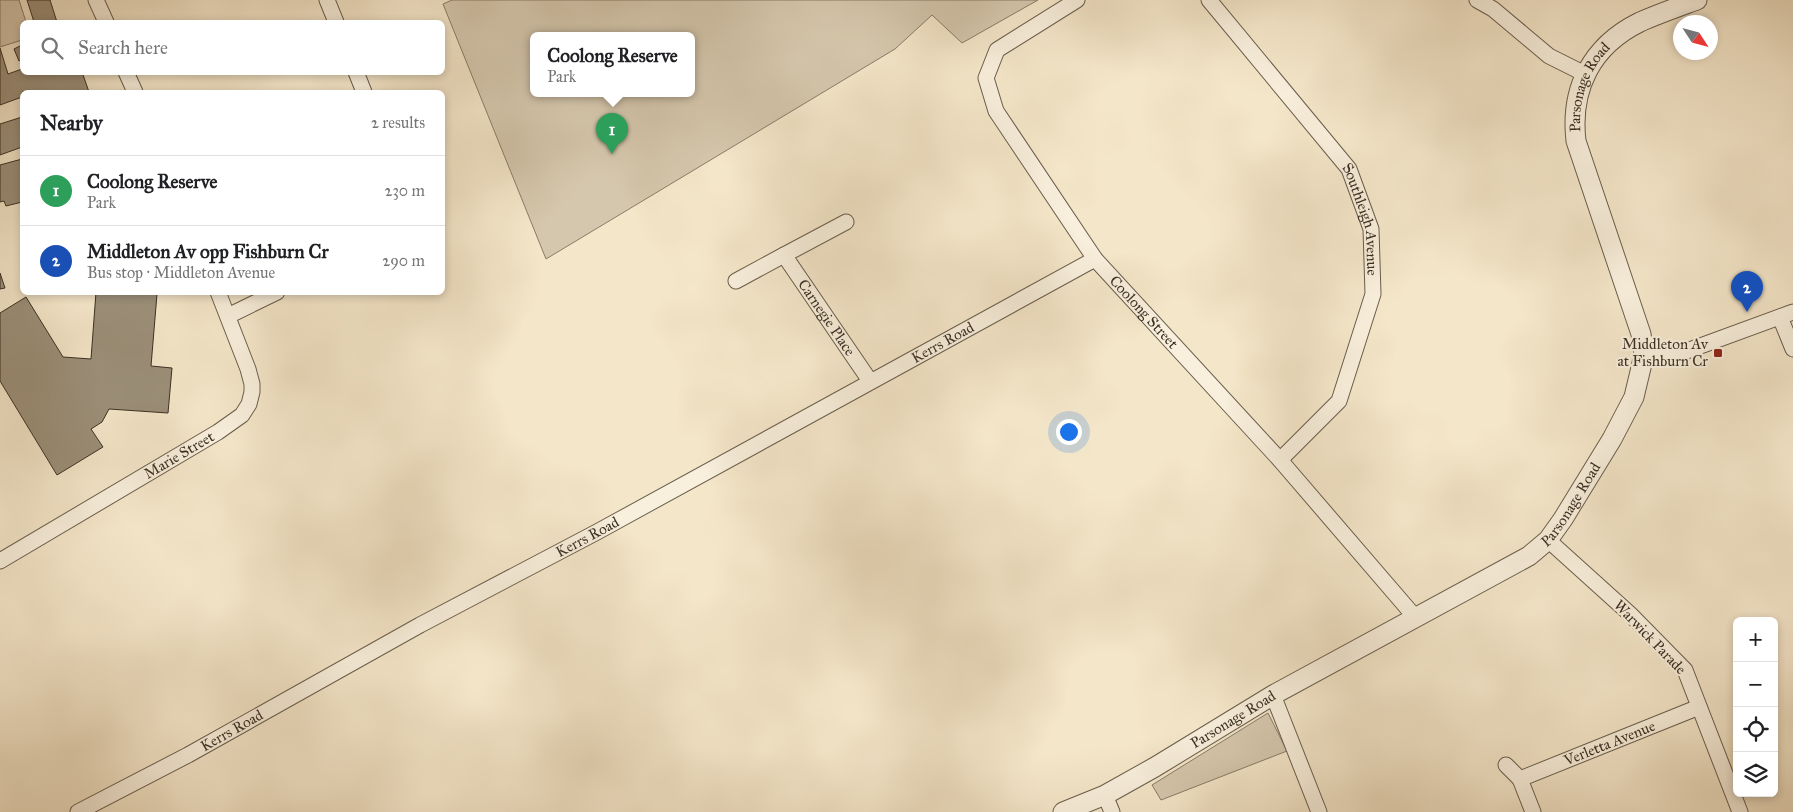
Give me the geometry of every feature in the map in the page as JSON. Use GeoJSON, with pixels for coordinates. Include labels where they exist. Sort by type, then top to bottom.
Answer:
{"type":"FeatureCollection","features":[{"type":"Feature","properties":{"kind":"street"},"geometry":{"type":"LineString","coordinates":[[96,0],[105,20]]}},
{"type":"Feature","properties":{"kind":"street"},"geometry":{"type":"LineString","coordinates":[[327,0],[335,20]]}},
{"type":"Feature","properties":{"kind":"street","name":"Coolong Street"},"geometry":{"type":"LineString","coordinates":[[1077,0],[997,50],[986,78],[996,111],[1094,259],[1280,460],[1415,617]]}},
{"type":"Feature","properties":{"kind":"street","name":"Southleigh Avenue"},"geometry":{"type":"LineString","coordinates":[[1209,0],[1349,169],[1371,229],[1373,294],[1339,400],[1280,460]]}},
{"type":"Feature","properties":{"kind":"street"},"geometry":{"type":"LineString","coordinates":[[1477,0],[1493,9],[1549,56],[1585,74]]}},
{"type":"Feature","properties":{"kind":"street","name":"Parsonage Road"},"geometry":{"type":"LineString","coordinates":[[1063,812],[1108,803],[1155,767],[1273,695],[1529,556],[1548,540],[1612,439],[1634,397],[1644,354],[1641,334],[1576,141],[1574,122],[1579,89],[1585,74],[1601,51],[1620,34],[1640,22],[1697,0]]}},
{"type":"Feature","properties":{"kind":"street"},"geometry":{"type":"LineString","coordinates":[[127,75],[134,90]]}},
{"type":"Feature","properties":{"kind":"street"},"geometry":{"type":"LineString","coordinates":[[357,75],[363,90]]}},
{"type":"Feature","properties":{"kind":"street"},"geometry":{"type":"LineString","coordinates":[[736,281],[846,222]]}},
{"type":"Feature","properties":{"kind":"street","name":"Carnegie Place"},"geometry":{"type":"LineString","coordinates":[[784,255],[870,381]]}},
{"type":"Feature","properties":{"kind":"street","name":"Kerrs Road"},"geometry":{"type":"LineString","coordinates":[[78,812],[188,755],[420,625],[597,532],[1094,259]]}},
{"type":"Feature","properties":{"kind":"street","name":"Marie Street"},"geometry":{"type":"LineString","coordinates":[[0,561],[218,432],[242,415],[251,399],[252,384],[219,295]]}},
{"type":"Feature","properties":{"kind":"street"},"geometry":{"type":"LineString","coordinates":[[228,316],[271,295]]}},
{"type":"Feature","properties":{"kind":"street"},"geometry":{"type":"LineString","coordinates":[[1644,354],[1667,355],[1684,352],[1787,314],[1793,349]]}},
{"type":"Feature","properties":{"kind":"street","name":"Warwick Parade"},"geometry":{"type":"LineString","coordinates":[[1548,540],[1630,614],[1685,670],[1740,812]]}},
{"type":"Feature","properties":{"kind":"street"},"geometry":{"type":"LineString","coordinates":[[1273,695],[1319,812]]}},
{"type":"Feature","properties":{"kind":"street","name":"Verletta Avenue"},"geometry":{"type":"LineString","coordinates":[[1520,779],[1699,707]]}},
{"type":"Feature","properties":{"kind":"street"},"geometry":{"type":"LineString","coordinates":[[1506,765],[1520,779],[1533,812]]}},
{"type":"Feature","properties":{"kind":"shaded area"},"geometry":{"type":"Polygon","coordinates":[[[0,0],[19,0],[25,20],[20,20],[20,41],[0,47],[0,0]]]}},
{"type":"Feature","properties":{"kind":"shaded area"},"geometry":{"type":"Polygon","coordinates":[[[452,0],[1038,0],[962,43],[932,15],[895,49],[546,259],[443,4],[452,0]]]}},
{"type":"Feature","properties":{"kind":"shaded area"},"geometry":{"type":"Polygon","coordinates":[[[1268,713],[1287,751],[1161,800],[1152,785],[1268,713]]]}},
{"type":"Feature","properties":{"kind":"building"},"geometry":{"type":"Polygon","coordinates":[[[27,0],[50,0],[56,20],[33,20],[27,0]]]}},
{"type":"Feature","properties":{"kind":"building"},"geometry":{"type":"Polygon","coordinates":[[[20,46],[19,61],[14,49],[20,46]]]}},
{"type":"Feature","properties":{"kind":"building"},"geometry":{"type":"Polygon","coordinates":[[[0,48],[8,74],[20,70],[20,75],[83,75],[88,90],[20,90],[20,98],[0,105],[0,48]]]}},
{"type":"Feature","properties":{"kind":"building"},"geometry":{"type":"Polygon","coordinates":[[[20,118],[20,148],[0,155],[0,124],[20,118]]]}},
{"type":"Feature","properties":{"kind":"building"},"geometry":{"type":"Polygon","coordinates":[[[20,160],[20,202],[6,206],[4,201],[0,202],[0,165],[20,160]]]}},
{"type":"Feature","properties":{"kind":"building"},"geometry":{"type":"Polygon","coordinates":[[[0,273],[5,288],[0,289],[0,273]]]}},
{"type":"Feature","properties":{"kind":"building"},"geometry":{"type":"Polygon","coordinates":[[[96,295],[157,295],[151,366],[172,368],[168,413],[109,409],[102,422],[91,429],[103,447],[57,475],[0,381],[0,313],[26,297],[63,357],[91,359],[96,295]]]}},
{"type":"Feature","properties":{"kind":"place","name":"Coolong Reserve"},"geometry":{"type":"Point","coordinates":[612,154]}},
{"type":"Feature","properties":{"kind":"place","name":"Middleton Av opp Fishburn Cr"},"geometry":{"type":"Point","coordinates":[1747,312]}},
{"type":"Feature","properties":{"kind":"place","name":"Middleton Av at Fishburn Cr"},"geometry":{"type":"Point","coordinates":[1718,353]}}]}
